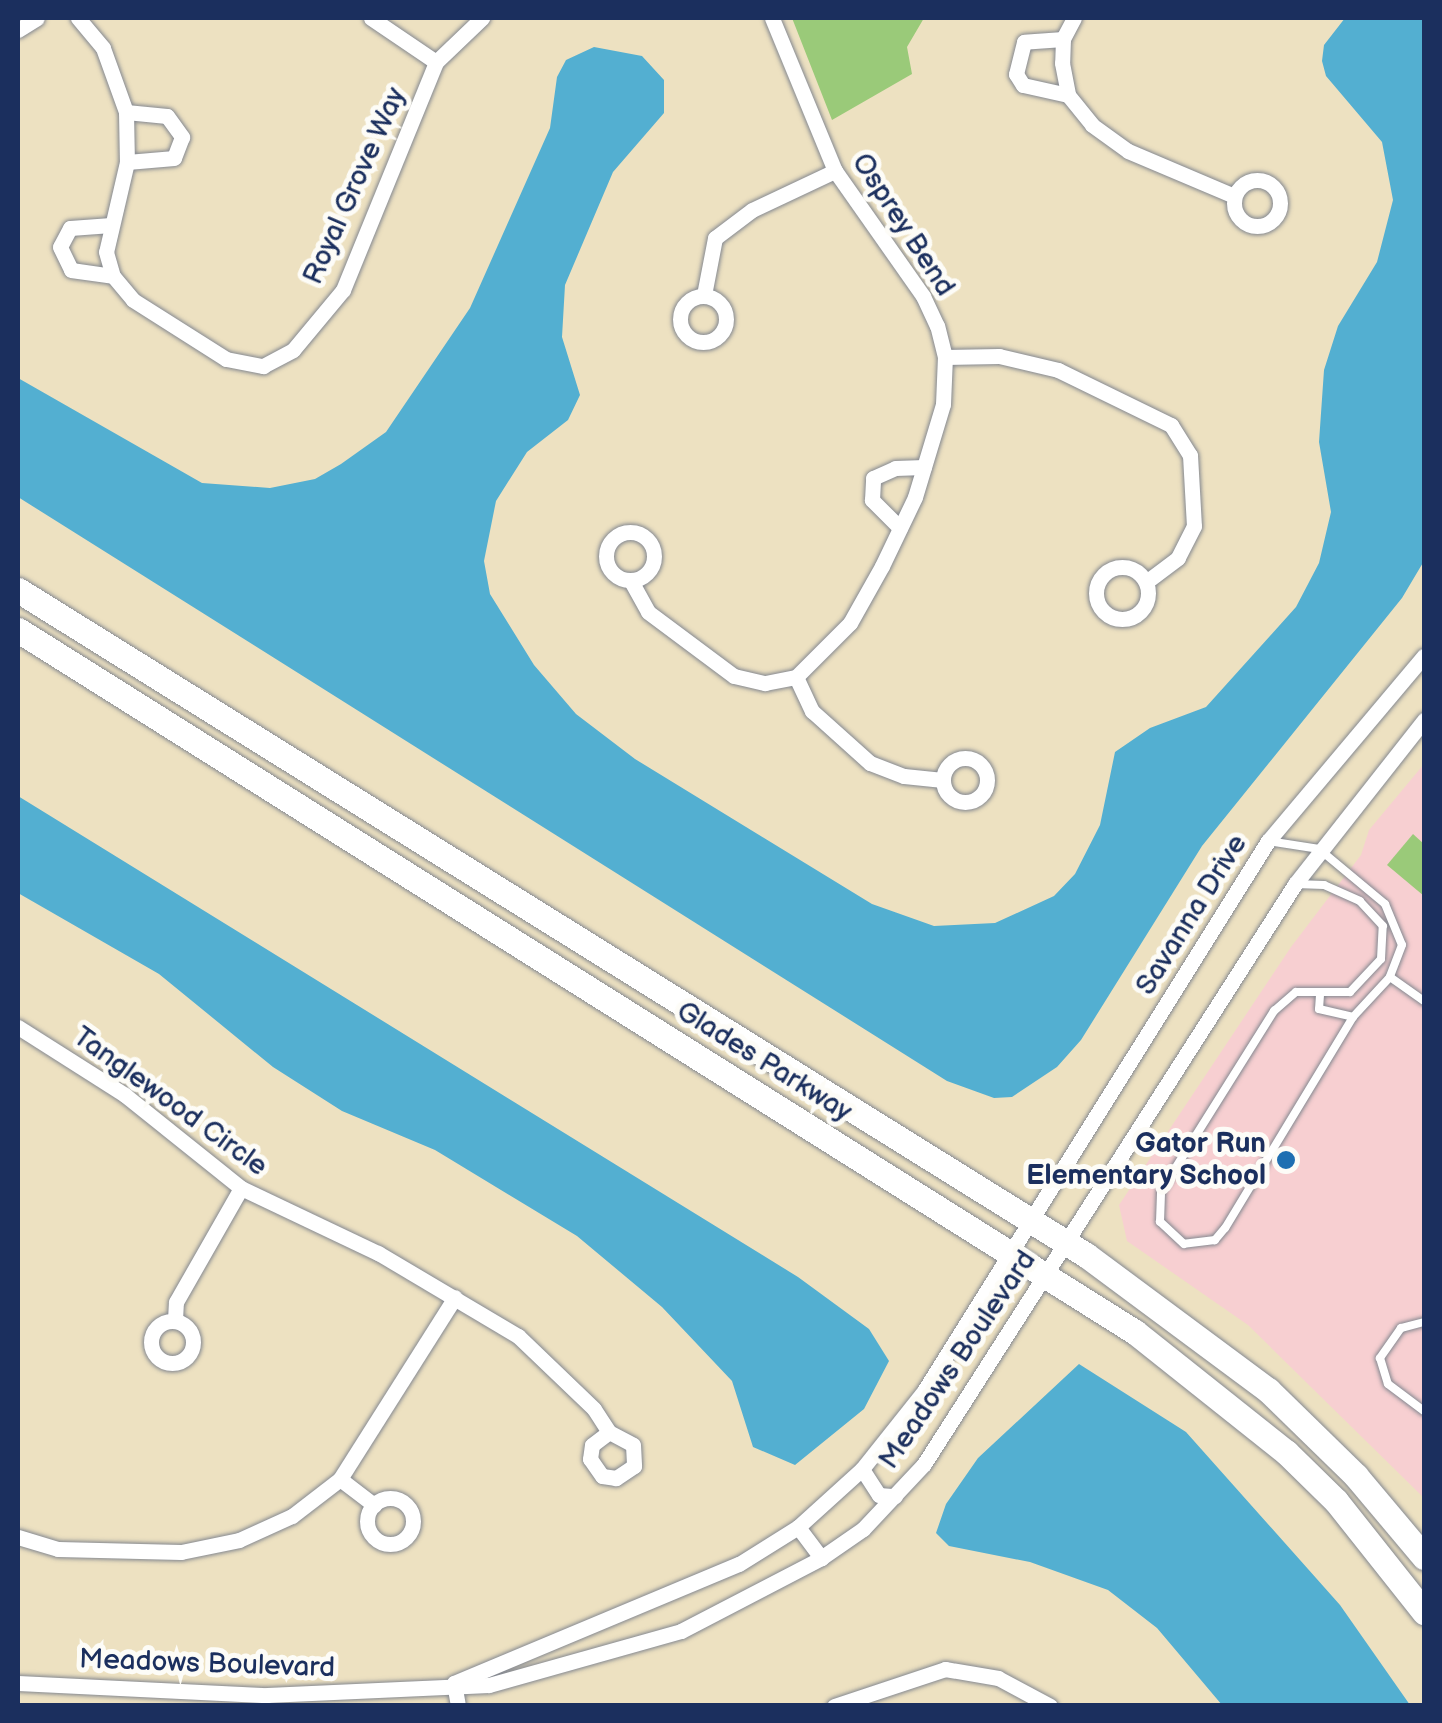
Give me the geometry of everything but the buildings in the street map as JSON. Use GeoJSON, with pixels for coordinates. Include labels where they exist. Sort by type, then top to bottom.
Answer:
{"type":"FeatureCollection","features":[{"type":"Feature","properties":{"kind":"main road","name":"Glades Parkway"},"geometry":{"type":"LineString","coordinates":[[18,590],[1067,1242],[1268,1390],[1356,1476],[1424,1557]]}},
{"type":"Feature","properties":{"kind":"main road","name":"Glades Parkway"},"geometry":{"type":"LineString","coordinates":[[18,630],[1011,1251],[1134,1332],[1286,1452],[1415,1594]]}},
{"type":"Feature","properties":{"kind":"street"},"geometry":{"type":"LineString","coordinates":[[18,30],[37,18]]}},
{"type":"Feature","properties":{"kind":"street"},"geometry":{"type":"LineString","coordinates":[[78,18],[102,48],[126,112],[127,162],[106,252],[113,276]]}},
{"type":"Feature","properties":{"kind":"street"},"geometry":{"type":"LineString","coordinates":[[371,18],[436,62]]}},
{"type":"Feature","properties":{"kind":"street","name":"Royal Grove Way"},"geometry":{"type":"LineString","coordinates":[[111,225],[70,228],[60,247],[71,270],[113,276],[133,300],[226,359],[262,366],[293,350],[342,290],[436,62],[482,18]]}},
{"type":"Feature","properties":{"kind":"street","name":"Osprey Bend"},"geometry":{"type":"LineString","coordinates":[[772,18],[835,171],[923,296],[945,357],[943,404],[900,528],[850,623],[796,678]]}},
{"type":"Feature","properties":{"kind":"street"},"geometry":{"type":"LineString","coordinates":[[1068,96],[1063,39],[1074,18]]}},
{"type":"Feature","properties":{"kind":"street"},"geometry":{"type":"LineString","coordinates":[[1063,39],[1024,42],[1016,74],[1023,86],[1068,96],[1128,151],[1234,196]]}},
{"type":"Feature","properties":{"kind":"street"},"geometry":{"type":"LineString","coordinates":[[126,112],[167,116],[182,137],[174,158],[127,162]]}},
{"type":"Feature","properties":{"kind":"street"},"geometry":{"type":"LineString","coordinates":[[704,295],[715,238],[752,210],[835,171]]}},
{"type":"Feature","properties":{"kind":"street"},"geometry":{"type":"LineString","coordinates":[[945,357],[1000,356],[1058,370],[1171,425],[1190,456],[1194,526],[1178,558],[1146,582]]}},
{"type":"Feature","properties":{"kind":"street"},"geometry":{"type":"LineString","coordinates":[[900,528],[872,500],[873,478],[895,468],[924,467]]}},
{"type":"Feature","properties":{"kind":"street"},"geometry":{"type":"LineString","coordinates":[[631,581],[648,612],[734,676],[764,683],[796,678],[812,711],[870,763],[904,776],[943,780]]}},
{"type":"Feature","properties":{"kind":"street","name":"Savanna Drive"},"geometry":{"type":"LineString","coordinates":[[1030,1221],[1268,841],[1424,656]]}},
{"type":"Feature","properties":{"kind":"street"},"geometry":{"type":"LineString","coordinates":[[1067,1242],[1295,884],[1424,720]]}},
{"type":"Feature","properties":{"kind":"street","name":"Tanglewood Circle"},"geometry":{"type":"LineString","coordinates":[[18,1027],[125,1095],[241,1188],[455,1296],[518,1336],[594,1409],[609,1432]]}},
{"type":"Feature","properties":{"kind":"street"},"geometry":{"type":"LineString","coordinates":[[175,1320],[176,1302],[241,1188]]}},
{"type":"Feature","properties":{"kind":"street","name":"Meadows Boulevard"},"geometry":{"type":"LineString","coordinates":[[454,1683],[738,1564],[798,1527],[862,1468],[924,1392],[1030,1221]]}},
{"type":"Feature","properties":{"kind":"street","name":"Meadows Boulevard"},"geometry":{"type":"LineString","coordinates":[[18,1683],[338,1695],[454,1683],[489,1685],[544,1674],[680,1631],[821,1558],[894,1496],[924,1464],[1067,1242]]}},
{"type":"Feature","properties":{"kind":"street"},"geometry":{"type":"LineString","coordinates":[[18,1537],[58,1548],[181,1552],[239,1540],[292,1516],[340,1479],[455,1296]]}},
{"type":"Feature","properties":{"kind":"street"},"geometry":{"type":"LineString","coordinates":[[862,1468],[879,1495],[894,1496]]}},
{"type":"Feature","properties":{"kind":"street"},"geometry":{"type":"LineString","coordinates":[[340,1479],[374,1504]]}},
{"type":"Feature","properties":{"kind":"street"},"geometry":{"type":"LineString","coordinates":[[798,1527],[821,1558]]}},
{"type":"Feature","properties":{"kind":"street"},"geometry":{"type":"LineString","coordinates":[[834,1706],[945,1669],[998,1678],[1050,1706]]}},
{"type":"Feature","properties":{"kind":"street"},"geometry":{"type":"LineString","coordinates":[[454,1683],[458,1706]]}},
{"type":"Feature","properties":{"kind":"lane"},"geometry":{"type":"LineString","coordinates":[[1268,841],[1319,849],[1394,917],[1402,946],[1390,977],[1352,1017],[1214,1240],[1202,1245],[1174,1238],[1160,1222],[1162,1190],[1274,1011],[1296,992],[1350,992],[1373,974],[1383,926],[1342,891],[1295,884]]}},
{"type":"Feature","properties":{"kind":"lane"},"geometry":{"type":"LineString","coordinates":[[1390,977],[1424,1001]]}},
{"type":"Feature","properties":{"kind":"lane"},"geometry":{"type":"LineString","coordinates":[[1320,995],[1319,1009],[1352,1017]]}},
{"type":"Feature","properties":{"kind":"lane"},"geometry":{"type":"LineString","coordinates":[[1424,1322],[1400,1328],[1380,1358],[1388,1384],[1424,1411]]}},
{"type":"Feature","properties":{"kind":"lane"},"geometry":{"type":"LineString","coordinates":[[1415,1594],[1424,1557]]}},
{"type":"Feature","properties":{"kind":"shaded area","name":"Gator Run Elementary School"},"geometry":{"type":"Polygon","coordinates":[[[1424,764],[1424,1498],[1248,1325],[1127,1241],[1119,1205],[1291,947],[1361,855],[1369,830],[1424,764]]]}},
{"type":"Feature","properties":{"kind":"green space"},"geometry":{"type":"Polygon","coordinates":[[[792,18],[924,18],[907,47],[912,74],[832,120],[792,18]]]}},
{"type":"Feature","properties":{"kind":"green space"},"geometry":{"type":"Polygon","coordinates":[[[1413,834],[1424,844],[1424,896],[1387,865],[1413,834]]]}},
{"type":"Feature","properties":{"kind":"water"},"geometry":{"type":"Polygon","coordinates":[[[1345,18],[1424,18],[1424,561],[1402,598],[1202,846],[1081,1040],[1057,1067],[1012,1097],[994,1098],[947,1081],[18,497],[18,378],[202,483],[270,488],[315,479],[341,464],[386,432],[470,308],[550,128],[557,77],[566,60],[594,47],[642,56],[664,80],[664,113],[613,172],[565,285],[562,337],[580,395],[568,420],[527,452],[496,501],[484,561],[490,594],[534,665],[576,714],[635,759],[872,904],[934,926],[995,923],[1054,896],[1075,874],[1100,825],[1115,752],[1150,728],[1206,707],[1296,607],[1319,563],[1331,512],[1319,442],[1324,370],[1338,326],[1377,262],[1393,200],[1382,142],[1326,76],[1322,61],[1324,45],[1345,18]]]}},
{"type":"Feature","properties":{"kind":"water"},"geometry":{"type":"Polygon","coordinates":[[[18,796],[798,1277],[869,1329],[889,1361],[864,1409],[795,1465],[753,1447],[732,1381],[662,1307],[577,1236],[435,1150],[342,1111],[273,1067],[159,974],[18,893],[18,796]]]}},
{"type":"Feature","properties":{"kind":"water"},"geometry":{"type":"Polygon","coordinates":[[[1079,1364],[1186,1432],[1340,1605],[1410,1705],[1222,1705],[1157,1628],[1108,1590],[1030,1562],[949,1546],[936,1533],[946,1504],[978,1458],[1079,1364]]]}},
{"type":"Feature","properties":{"kind":"place","name":"Gator Run Elementary School"},"geometry":{"type":"Point","coordinates":[1286,1160]}}]}
